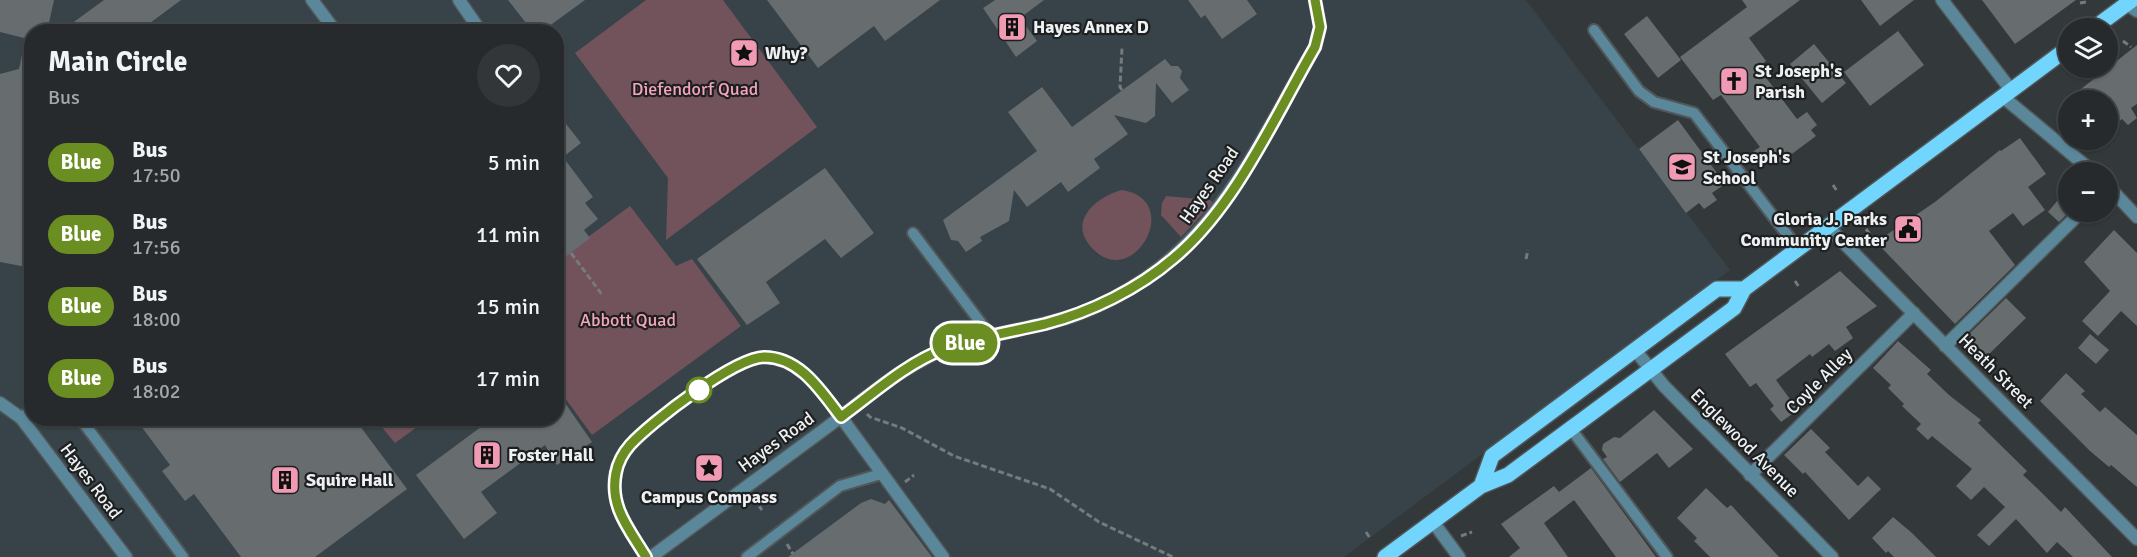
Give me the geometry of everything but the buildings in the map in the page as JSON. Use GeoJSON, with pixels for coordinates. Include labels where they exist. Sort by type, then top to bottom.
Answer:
{"type":"FeatureCollection","features":[{"type":"Feature","properties":{"kind":"main road"},"geometry":{"type":"LineString","coordinates":[[2111,18],[2132,5]]}},
{"type":"Feature","properties":{"kind":"main road"},"geometry":{"type":"LineString","coordinates":[[1385,557],[1481,486],[1508,475],[1734,308],[1744,289],[2058,55]]}},
{"type":"Feature","properties":{"kind":"main road"},"geometry":{"type":"LineString","coordinates":[[1481,486],[1492,456],[1716,289],[1744,289]]}},
{"type":"Feature","properties":{"kind":"street"},"geometry":{"type":"LineString","coordinates":[[312,0],[330,24]]}},
{"type":"Feature","properties":{"kind":"street"},"geometry":{"type":"LineString","coordinates":[[459,0],[476,24]]}},
{"type":"Feature","properties":{"kind":"street","name":"Hayes Road"},"geometry":{"type":"LineString","coordinates":[[651,557],[883,384],[925,358],[990,335],[1047,323],[1098,305],[1154,273],[1187,246],[1227,198],[1315,47],[1320,27],[1315,0]]}},
{"type":"Feature","properties":{"kind":"street"},"geometry":{"type":"LineString","coordinates":[[1942,0],[2007,93],[2082,162]]}},
{"type":"Feature","properties":{"kind":"street"},"geometry":{"type":"LineString","coordinates":[[2118,197],[2137,217]]}},
{"type":"Feature","properties":{"kind":"street"},"geometry":{"type":"LineString","coordinates":[[1945,346],[2070,222]]}},
{"type":"Feature","properties":{"kind":"street","name":"Heath Street"},"geometry":{"type":"LineString","coordinates":[[1829,228],[2137,539]]}},
{"type":"Feature","properties":{"kind":"street","name":"Coyle Alley"},"geometry":{"type":"LineString","coordinates":[[1750,475],[1914,313]]}},
{"type":"Feature","properties":{"kind":"street","name":"Englewood Avenue"},"geometry":{"type":"LineString","coordinates":[[1635,350],[1650,370],[1750,475],[1833,557]]}},
{"type":"Feature","properties":{"kind":"street","name":"Hayes Road"},"geometry":{"type":"LineString","coordinates":[[0,404],[24,421]]}},
{"type":"Feature","properties":{"kind":"street"},"geometry":{"type":"LineString","coordinates":[[841,417],[944,557]]}},
{"type":"Feature","properties":{"kind":"street","name":"Hayes Road"},"geometry":{"type":"LineString","coordinates":[[28,426],[126,557]]}},
{"type":"Feature","properties":{"kind":"street"},"geometry":{"type":"LineString","coordinates":[[1432,522],[1459,557]]}},
{"type":"Feature","properties":{"kind":"lane"},"geometry":{"type":"LineString","coordinates":[[1594,30],[1639,91],[1654,102],[1694,112],[1799,250]]}},
{"type":"Feature","properties":{"kind":"lane"},"geometry":{"type":"LineString","coordinates":[[913,233],[990,335]]}},
{"type":"Feature","properties":{"kind":"lane"},"geometry":{"type":"LineString","coordinates":[[646,557],[618,510],[615,486],[619,463],[636,439],[731,367],[764,357],[781,361],[809,376],[841,417]]}},
{"type":"Feature","properties":{"kind":"lane"},"geometry":{"type":"LineString","coordinates":[[86,426],[183,557]]}},
{"type":"Feature","properties":{"kind":"lane"},"geometry":{"type":"LineString","coordinates":[[1571,429],[1667,557]]}},
{"type":"Feature","properties":{"kind":"lane"},"geometry":{"type":"LineString","coordinates":[[747,557],[840,486],[881,474]]}},
{"type":"Feature","properties":{"kind":"path"},"geometry":{"type":"LineString","coordinates":[[2080,3],[2086,2]]}},
{"type":"Feature","properties":{"kind":"path"},"geometry":{"type":"LineString","coordinates":[[2123,41],[2131,47]]}},
{"type":"Feature","properties":{"kind":"path"},"geometry":{"type":"LineString","coordinates":[[1122,48],[1120,87],[1122,90]]}},
{"type":"Feature","properties":{"kind":"path"},"geometry":{"type":"LineString","coordinates":[[1833,185],[1837,191]]}},
{"type":"Feature","properties":{"kind":"path"},"geometry":{"type":"LineString","coordinates":[[1866,229],[1872,237]]}},
{"type":"Feature","properties":{"kind":"path"},"geometry":{"type":"LineString","coordinates":[[1763,237],[1768,242]]}},
{"type":"Feature","properties":{"kind":"path"},"geometry":{"type":"LineString","coordinates":[[1526,259],[1528,250]]}},
{"type":"Feature","properties":{"kind":"path"},"geometry":{"type":"LineString","coordinates":[[571,253],[603,296]]}},
{"type":"Feature","properties":{"kind":"path"},"geometry":{"type":"LineString","coordinates":[[1795,281],[1799,287]]}},
{"type":"Feature","properties":{"kind":"path"},"geometry":{"type":"LineString","coordinates":[[870,417],[902,428],[954,456],[1050,489],[1099,522],[1173,557]]}},
{"type":"Feature","properties":{"kind":"path"},"geometry":{"type":"LineString","coordinates":[[901,484],[914,475]]}},
{"type":"Feature","properties":{"kind":"path"},"geometry":{"type":"LineString","coordinates":[[751,495],[762,510]]}},
{"type":"Feature","properties":{"kind":"path"},"geometry":{"type":"LineString","coordinates":[[1366,532],[1370,538]]}},
{"type":"Feature","properties":{"kind":"path"},"geometry":{"type":"LineString","coordinates":[[1461,536],[1472,532]]}},
{"type":"Feature","properties":{"kind":"path"},"geometry":{"type":"LineString","coordinates":[[787,544],[793,554]]}},
{"type":"Feature","properties":{"kind":"shaded area"},"geometry":{"type":"Polygon","coordinates":[[[0,0],[1526,0],[1730,270],[1344,557],[0,557],[0,0]]]}},
{"type":"Feature","properties":{"kind":"green space","name":"Diefendorf Quad"},"geometry":{"type":"Polygon","coordinates":[[[646,0],[723,0],[817,127],[666,240],[668,178],[575,53],[646,0]]]}},
{"type":"Feature","properties":{"kind":"green space"},"geometry":{"type":"Polygon","coordinates":[[[1122,190],[1140,197],[1150,209],[1151,224],[1146,239],[1136,251],[1123,259],[1108,259],[1093,249],[1085,239],[1082,229],[1083,220],[1094,205],[1103,198],[1122,190]]]}},
{"type":"Feature","properties":{"kind":"green space"},"geometry":{"type":"Polygon","coordinates":[[[1166,196],[1210,200],[1213,203],[1181,237],[1161,215],[1162,203],[1166,196]]]}},
{"type":"Feature","properties":{"kind":"green space","name":"Abbott Quad"},"geometry":{"type":"Polygon","coordinates":[[[630,206],[676,266],[692,259],[741,326],[592,435],[564,397],[564,255],[630,206]]]}},
{"type":"Feature","properties":{"kind":"green space"},"geometry":{"type":"Polygon","coordinates":[[[381,426],[418,426],[395,443],[381,426]]]}},
{"type":"Feature","properties":{"kind":"bus line","name":"Blue"},"geometry":{"type":"LineString","coordinates":[[646,557],[618,510],[615,486],[619,463],[636,439],[731,367],[764,357],[795,367],[809,376],[841,417],[883,384],[925,358],[944,349],[990,335],[1047,323],[1076,314],[1123,293],[1174,258],[1201,231],[1227,198],[1315,47],[1320,32],[1320,18],[1315,0]]}},
{"type":"Feature","properties":{"kind":"place","name":"Hayes Annex D"},"geometry":{"type":"Point","coordinates":[1012,27]}},
{"type":"Feature","properties":{"kind":"place","name":"Why?"},"geometry":{"type":"Point","coordinates":[744,53]}},
{"type":"Feature","properties":{"kind":"place","name":"St Joseph's Parish"},"geometry":{"type":"Point","coordinates":[1734,81]}},
{"type":"Feature","properties":{"kind":"place","name":"St Joseph's School"},"geometry":{"type":"Point","coordinates":[1682,167]}},
{"type":"Feature","properties":{"kind":"place","name":"Gloria J. Parks Community Center"},"geometry":{"type":"Point","coordinates":[1908,229]}},
{"type":"Feature","properties":{"kind":"place","name":"Foster Hall"},"geometry":{"type":"Point","coordinates":[487,455]}},
{"type":"Feature","properties":{"kind":"place","name":"Campus Compass"},"geometry":{"type":"Point","coordinates":[709,468]}},
{"type":"Feature","properties":{"kind":"place","name":"Squire Hall"},"geometry":{"type":"Point","coordinates":[285,480]}}]}
